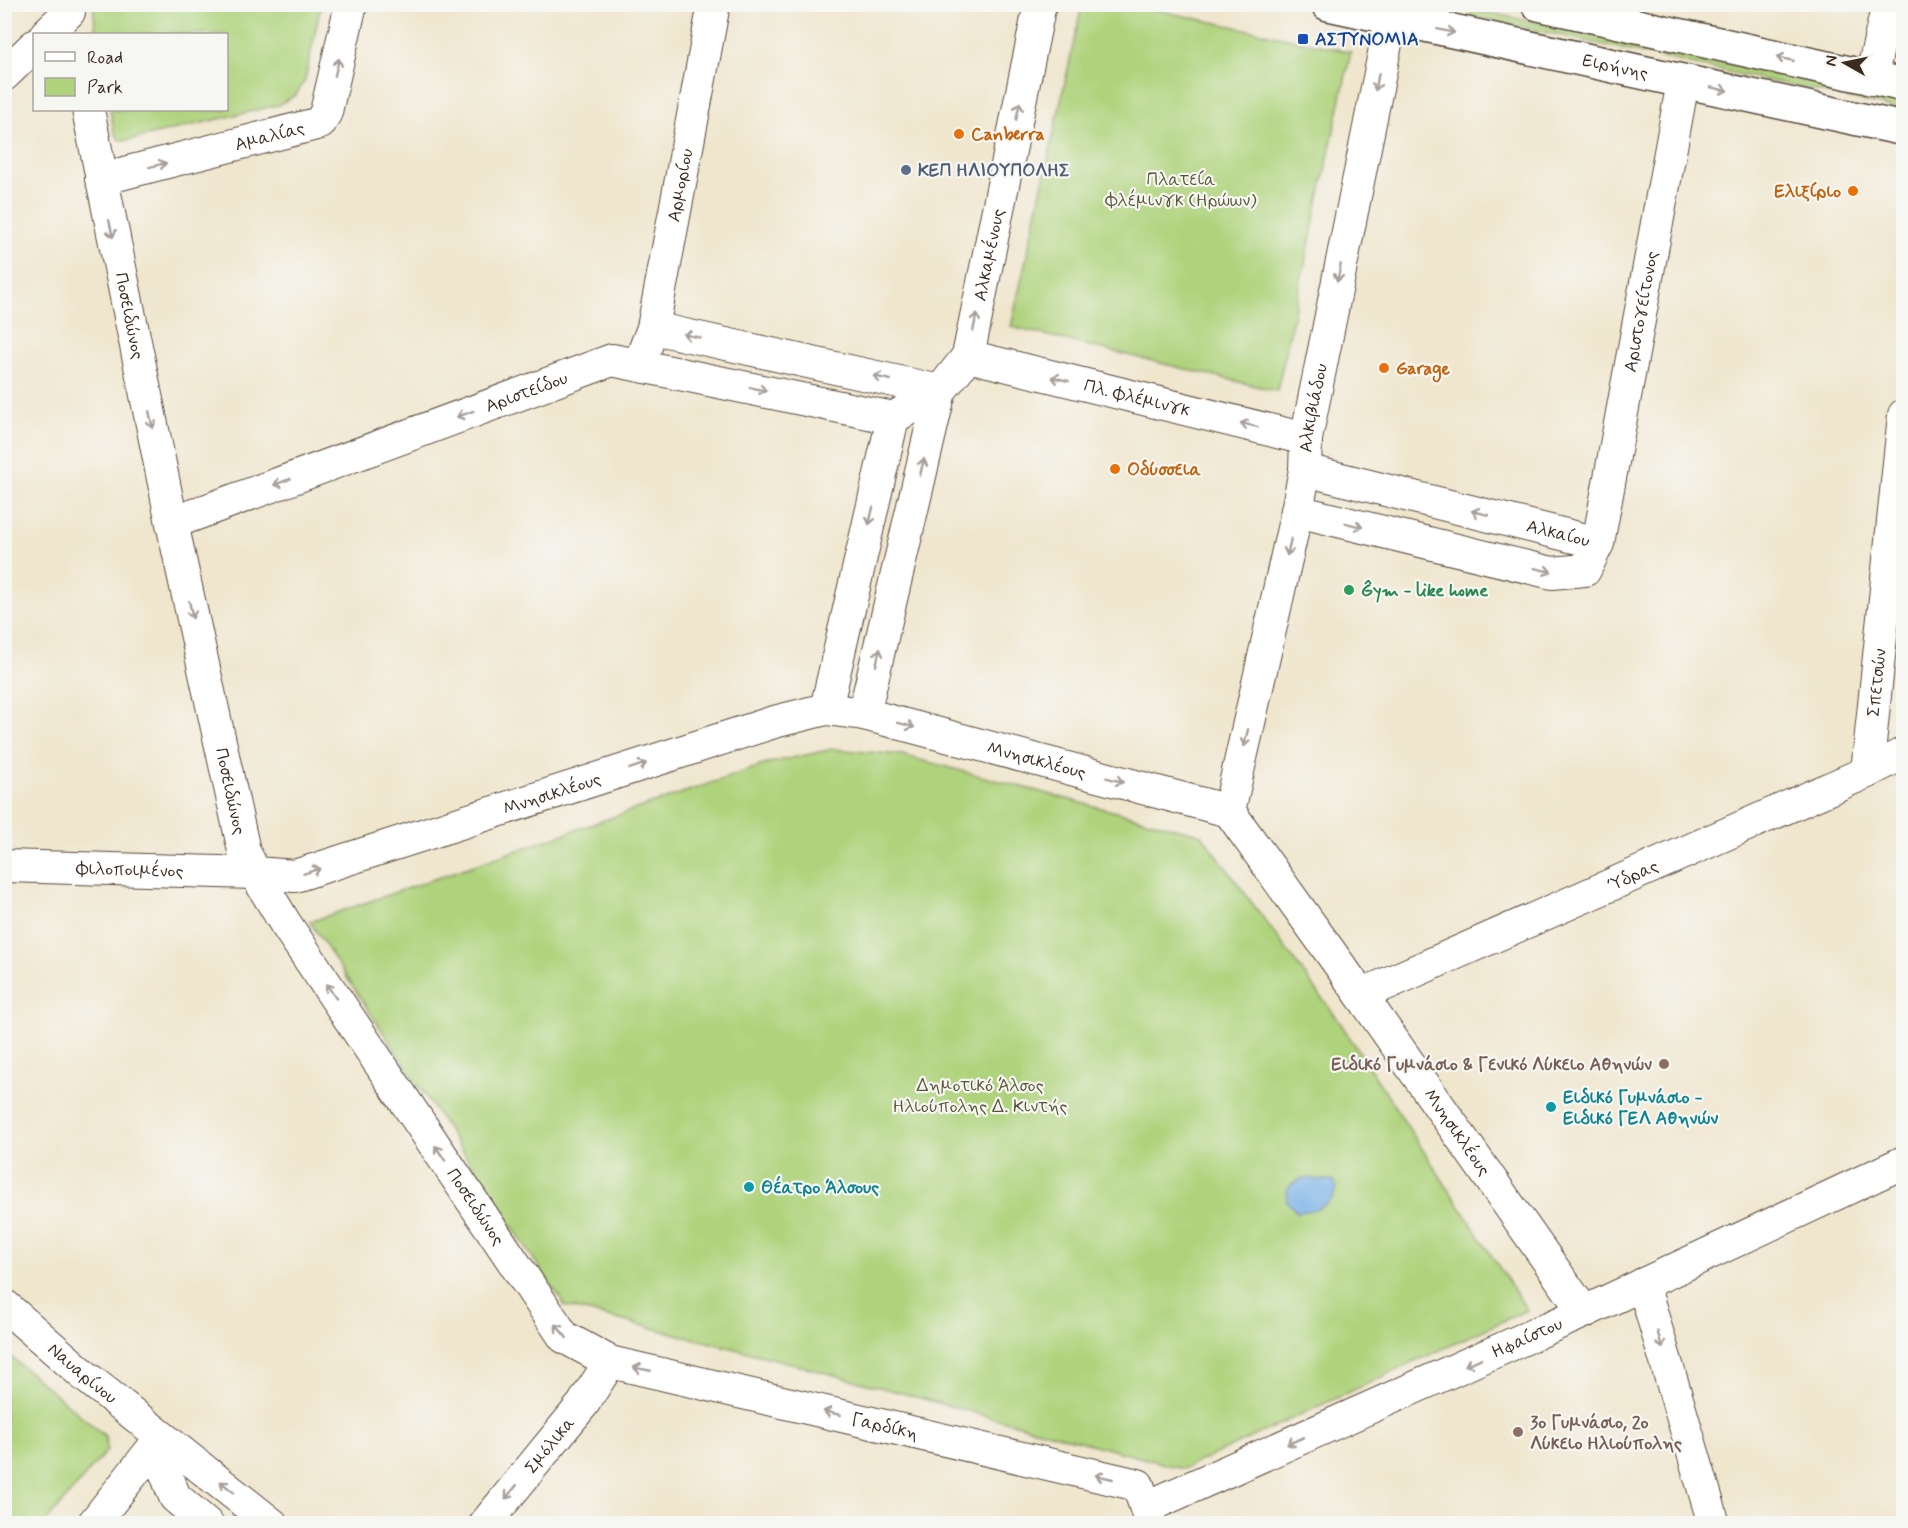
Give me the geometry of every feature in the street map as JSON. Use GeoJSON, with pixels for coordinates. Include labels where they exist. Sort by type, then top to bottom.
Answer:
{"type":"FeatureCollection","features":[{"type":"Feature","properties":{"kind":"street","name":"Αμαλίας"},"geometry":{"type":"LineString","coordinates":[[101,179],[320,123],[326,112],[351,4]]}},
{"type":"Feature","properties":{"kind":"street","name":"Αρμορίου"},"geometry":{"type":"LineString","coordinates":[[639,364],[653,328],[714,4]]}},
{"type":"Feature","properties":{"kind":"street","name":"Αλκαμένους"},"geometry":{"type":"LineString","coordinates":[[893,418],[940,391],[968,357],[1040,4]]}},
{"type":"Feature","properties":{"kind":"street","name":"Ειρήνης"},"geometry":{"type":"LineString","coordinates":[[1328,4],[1392,11],[1683,82],[1904,129]]}},
{"type":"Feature","properties":{"kind":"street"},"geometry":{"type":"LineString","coordinates":[[1538,4],[1904,85]]}},
{"type":"Feature","properties":{"kind":"street"},"geometry":{"type":"LineString","coordinates":[[1871,79],[1888,4]]}},
{"type":"Feature","properties":{"kind":"street","name":"Αλκιβιάδου"},"geometry":{"type":"LineString","coordinates":[[1229,811],[1297,511],[1305,470],[1306,439],[1392,11]]}},
{"type":"Feature","properties":{"kind":"street"},"geometry":{"type":"LineString","coordinates":[[47,33],[70,17]]}},
{"type":"Feature","properties":{"kind":"street"},"geometry":{"type":"LineString","coordinates":[[4,75],[33,46]]}},
{"type":"Feature","properties":{"kind":"street","name":"Αριστογείτονος"},"geometry":{"type":"LineString","coordinates":[[1598,543],[1683,82]]}},
{"type":"Feature","properties":{"kind":"street","name":"Ποσειδώνος"},"geometry":{"type":"LineString","coordinates":[[88,111],[172,523],[244,851],[289,929],[564,1337],[610,1362]]}},
{"type":"Feature","properties":{"kind":"street"},"geometry":{"type":"LineString","coordinates":[[653,328],[940,391]]}},
{"type":"Feature","properties":{"kind":"street","name":"Πλ. Φλέμινγκ"},"geometry":{"type":"LineString","coordinates":[[968,357],[1306,439]]}},
{"type":"Feature","properties":{"kind":"street","name":"Αριστείδου"},"geometry":{"type":"LineString","coordinates":[[172,523],[612,360],[893,418]]}},
{"type":"Feature","properties":{"kind":"street","name":"Αλκαμένους"},"geometry":{"type":"LineString","coordinates":[[864,714],[940,391]]}},
{"type":"Feature","properties":{"kind":"street","name":"Σπετσών"},"geometry":{"type":"LineString","coordinates":[[1867,772],[1904,415]]}},
{"type":"Feature","properties":{"kind":"street"},"geometry":{"type":"LineString","coordinates":[[826,709],[893,418]]}},
{"type":"Feature","properties":{"kind":"street","name":"Αλκαίου"},"geometry":{"type":"LineString","coordinates":[[1297,511],[1552,573],[1585,570],[1598,543],[1305,470]]}},
{"type":"Feature","properties":{"kind":"street","name":"Μνησικλέους"},"geometry":{"type":"LineString","coordinates":[[255,873],[295,876],[774,722],[826,709],[864,714],[1229,811],[1584,1312]]}},
{"type":"Feature","properties":{"kind":"street","name":"Ύδρας"},"geometry":{"type":"LineString","coordinates":[[1361,995],[1867,772],[1904,753]]}},
{"type":"Feature","properties":{"kind":"street","name":"Φιλοποιμένος"},"geometry":{"type":"LineString","coordinates":[[4,866],[255,873]]}},
{"type":"Feature","properties":{"kind":"street","name":"Ηφαίστου"},"geometry":{"type":"LineString","coordinates":[[1149,1515],[1904,1162]]}},
{"type":"Feature","properties":{"kind":"street"},"geometry":{"type":"LineString","coordinates":[[1643,1284],[1714,1524]]}},
{"type":"Feature","properties":{"kind":"street","name":"Ναυαρίνου"},"geometry":{"type":"LineString","coordinates":[[4,1305],[85,1377],[161,1438],[205,1469],[272,1524]]}},
{"type":"Feature","properties":{"kind":"street","name":"Γαρδίκη"},"geometry":{"type":"LineString","coordinates":[[610,1362],[1138,1485],[1149,1515]]}},
{"type":"Feature","properties":{"kind":"street","name":"Σμόλικα"},"geometry":{"type":"LineString","coordinates":[[485,1524],[583,1404],[610,1362]]}},
{"type":"Feature","properties":{"kind":"street"},"geometry":{"type":"LineString","coordinates":[[93,1524],[161,1438]]}},
{"type":"Feature","properties":{"kind":"street"},"geometry":{"type":"LineString","coordinates":[[161,1438],[164,1469],[175,1497],[207,1524]]}},
{"type":"Feature","properties":{"kind":"green space"},"geometry":{"type":"Polygon","coordinates":[[[93,4],[321,5],[305,80],[296,95],[278,105],[130,140],[119,140],[114,131],[110,111],[228,111],[228,33],[96,33],[93,4]]]}},
{"type":"Feature","properties":{"kind":"green space","name":"Πλατεία Φλέμινγκ (Ηρώων)"},"geometry":{"type":"Polygon","coordinates":[[[1082,5],[1134,5],[1351,52],[1277,391],[1011,327],[1082,5]]]}},
{"type":"Feature","properties":{"kind":"green space"},"geometry":{"type":"Polygon","coordinates":[[[1472,9],[1903,102],[1903,110],[1471,16],[1472,9]]]}},
{"type":"Feature","properties":{"kind":"green space","name":"Δημοτικό Άλσος Ηλιούπολης Δ. Κιντής"},"geometry":{"type":"Polygon","coordinates":[[[833,749],[902,755],[1202,835],[1339,1021],[1527,1310],[1183,1469],[775,1359],[565,1306],[310,922],[769,763],[833,749]]]}},
{"type":"Feature","properties":{"kind":"green space"},"geometry":{"type":"Polygon","coordinates":[[[4,1351],[105,1436],[107,1450],[45,1523],[5,1523],[4,1351]]]}},
{"type":"Feature","properties":{"kind":"water"},"geometry":{"type":"Polygon","coordinates":[[[1304,1178],[1333,1181],[1337,1186],[1328,1203],[1316,1209],[1297,1212],[1287,1202],[1287,1193],[1292,1184],[1304,1178]]]}},
{"type":"Feature","properties":{"kind":"place","name":"ΑΣΤΥΝΟΜΙΑ"},"geometry":{"type":"Point","coordinates":[1303,39]}},
{"type":"Feature","properties":{"kind":"place","name":"Canberra"},"geometry":{"type":"Point","coordinates":[959,134]}},
{"type":"Feature","properties":{"kind":"place","name":"ΚΕΠ ΗΛΙΟΥΠΟΛΗΣ"},"geometry":{"type":"Point","coordinates":[906,170]}},
{"type":"Feature","properties":{"kind":"place","name":"Ελιξίριο"},"geometry":{"type":"Point","coordinates":[1853,191]}},
{"type":"Feature","properties":{"kind":"place","name":"Garage"},"geometry":{"type":"Point","coordinates":[1384,368]}},
{"type":"Feature","properties":{"kind":"place","name":"Οδύσσεια"},"geometry":{"type":"Point","coordinates":[1115,469]}},
{"type":"Feature","properties":{"kind":"place","name":"Ĝym - like home"},"geometry":{"type":"Point","coordinates":[1349,590]}},
{"type":"Feature","properties":{"kind":"place","name":"Ειδικό Γυμνάσιο & Γενικό Λύκειο Αθηνών"},"geometry":{"type":"Point","coordinates":[1664,1064]}},
{"type":"Feature","properties":{"kind":"place","name":"Ειδικό Γυμνάσιο - Ειδικό ΓΕΛ Αθηνών"},"geometry":{"type":"Point","coordinates":[1551,1107]}},
{"type":"Feature","properties":{"kind":"place","name":"Θέατρο Άλσους"},"geometry":{"type":"Point","coordinates":[749,1187]}},
{"type":"Feature","properties":{"kind":"place","name":"3ο Γυμνάσιο, 2ο Λύκειο Ηλιούπολης"},"geometry":{"type":"Point","coordinates":[1518,1432]}}]}
